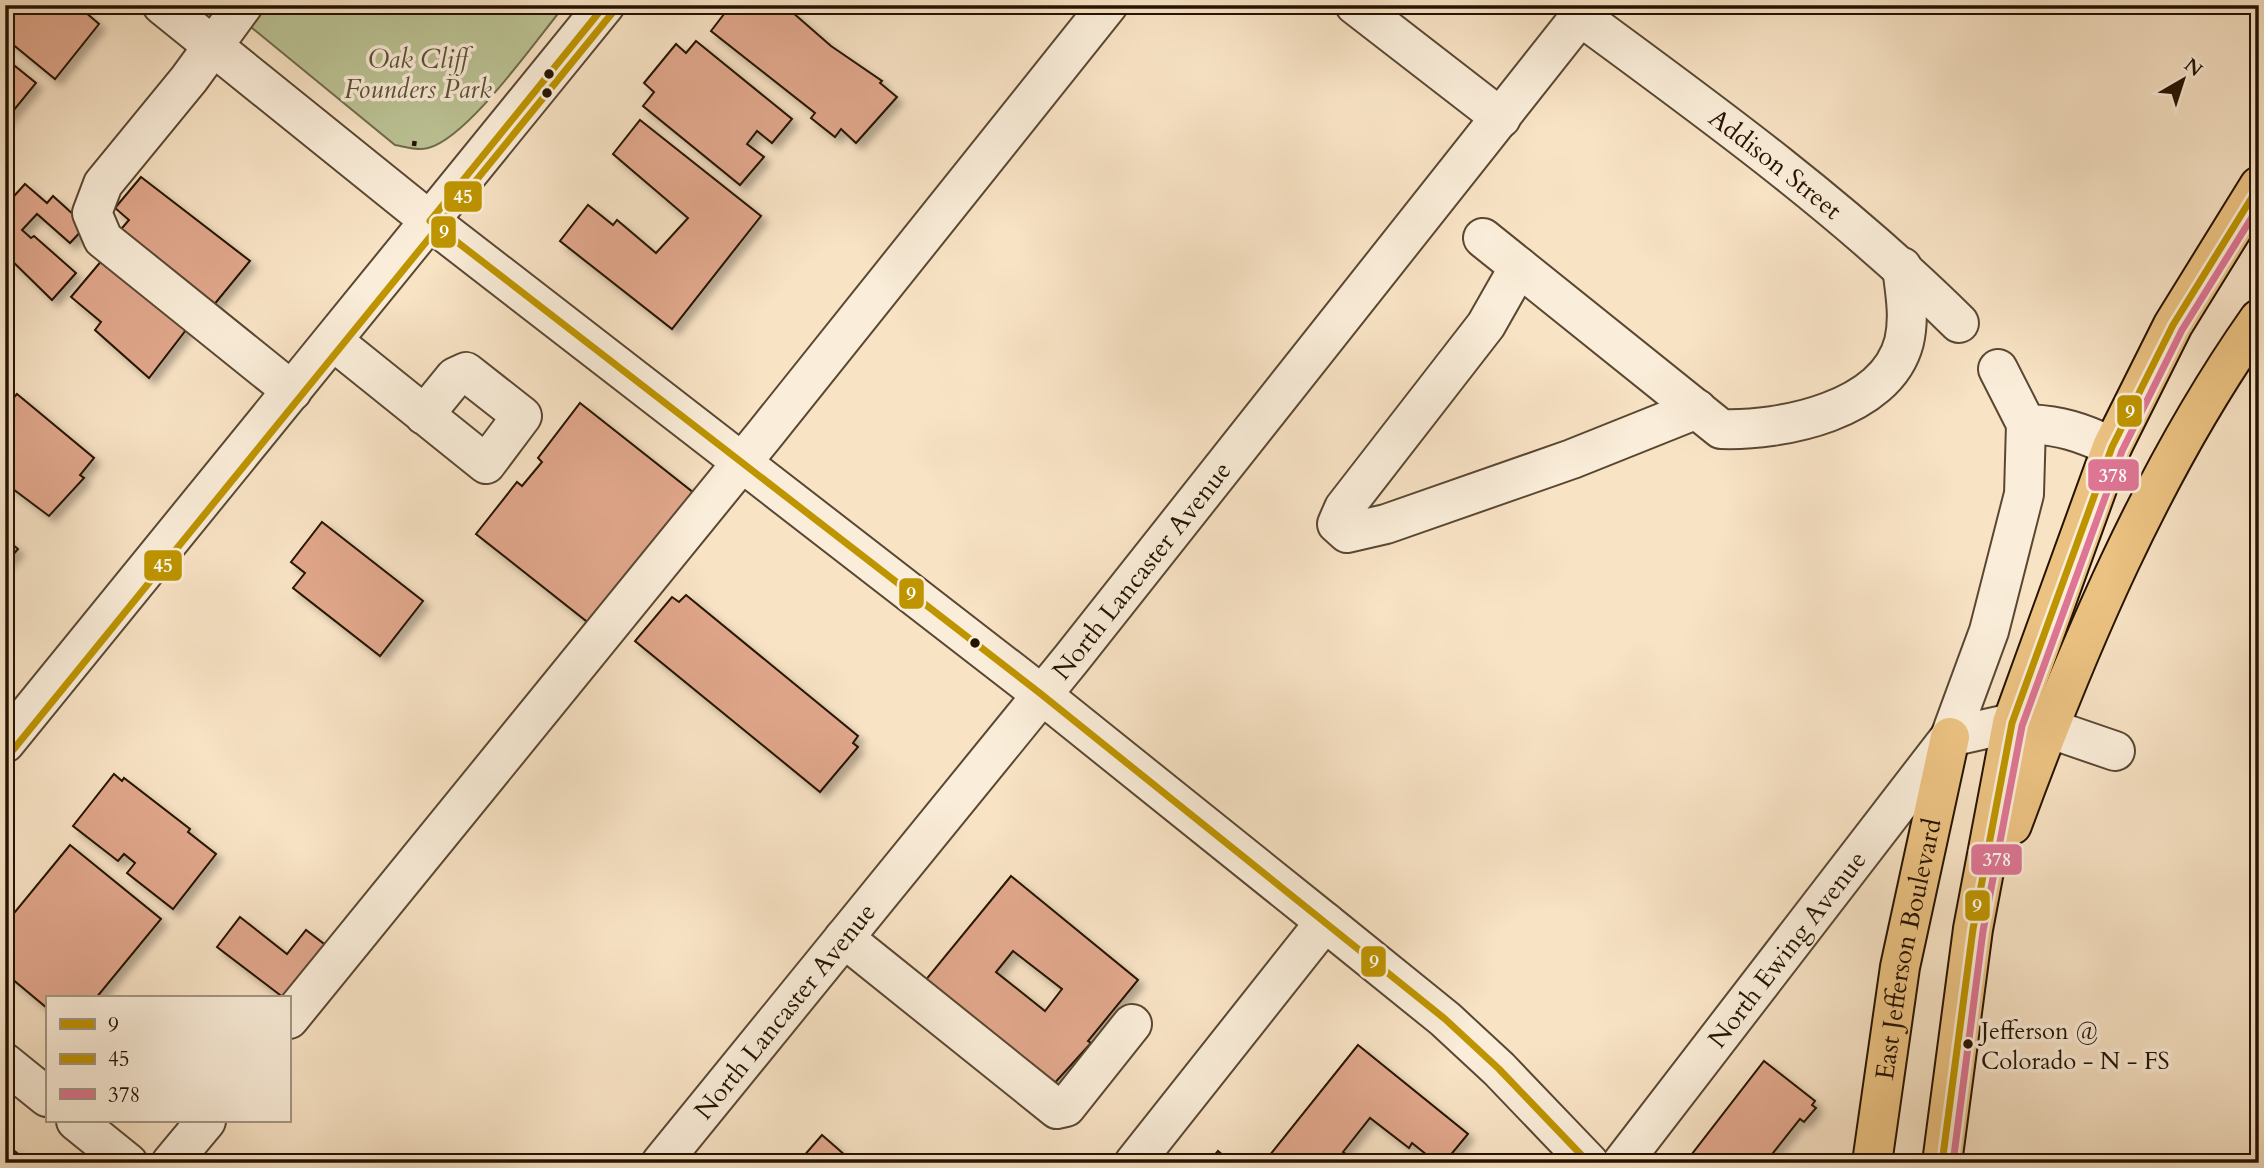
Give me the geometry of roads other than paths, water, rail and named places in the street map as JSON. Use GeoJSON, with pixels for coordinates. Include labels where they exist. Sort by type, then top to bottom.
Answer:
{"type":"FeatureCollection","features":[{"type":"Feature","properties":{"kind":"main road"},"geometry":{"type":"LineString","coordinates":[[1942,1163],[1973,929],[2112,447],[2173,325],[2259,186]]}},
{"type":"Feature","properties":{"kind":"main road"},"geometry":{"type":"LineString","coordinates":[[2030,725],[2106,595],[2157,491],[2233,356],[2259,319]]}},
{"type":"Feature","properties":{"kind":"main road","name":"East Jefferson Boulevard"},"geometry":{"type":"LineString","coordinates":[[1872,1163],[1900,967],[1950,737]]}},
{"type":"Feature","properties":{"kind":"street"},"geometry":{"type":"LineString","coordinates":[[162,5],[430,221],[1041,694],[1325,922],[1445,1020],[1499,1069],[1589,1163]]}},
{"type":"Feature","properties":{"kind":"street"},"geometry":{"type":"LineString","coordinates":[[243,5],[213,47],[103,184],[92,213],[103,239],[292,391]]}},
{"type":"Feature","properties":{"kind":"street"},"geometry":{"type":"LineString","coordinates":[[5,743],[606,5]]}},
{"type":"Feature","properties":{"kind":"street"},"geometry":{"type":"LineString","coordinates":[[290,1018],[741,464],[1108,5]]}},
{"type":"Feature","properties":{"kind":"street"},"geometry":{"type":"LineString","coordinates":[[1355,5],[1501,118]]}},
{"type":"Feature","properties":{"kind":"street","name":"North Lancaster Avenue"},"geometry":{"type":"LineString","coordinates":[[661,1163],[1041,694],[1501,118],[1584,10]]}},
{"type":"Feature","properties":{"kind":"street","name":"Addison Street"},"geometry":{"type":"LineString","coordinates":[[1584,10],[1902,267],[1959,323]]}},
{"type":"Feature","properties":{"kind":"street"},"geometry":{"type":"LineString","coordinates":[[1483,238],[1721,429],[1755,430],[1825,414],[1850,404],[1885,373],[1903,345],[1907,323],[1902,267]]}},
{"type":"Feature","properties":{"kind":"street"},"geometry":{"type":"LineString","coordinates":[[1519,267],[1486,325],[1344,508],[1337,524],[1340,531],[1347,533],[1386,524],[1572,459],[1697,409]]}},
{"type":"Feature","properties":{"kind":"street"},"geometry":{"type":"LineString","coordinates":[[333,341],[425,415]]}},
{"type":"Feature","properties":{"kind":"street","name":"North Ewing Avenue"},"geometry":{"type":"LineString","coordinates":[[1622,1163],[1950,737],[1989,631],[2024,494],[2026,424],[1998,369]]}},
{"type":"Feature","properties":{"kind":"street"},"geometry":{"type":"LineString","coordinates":[[2026,424],[2056,425],[2083,432],[2112,447]]}},
{"type":"Feature","properties":{"kind":"street"},"geometry":{"type":"LineString","coordinates":[[1950,737],[2030,725],[2115,751]]}},
{"type":"Feature","properties":{"kind":"street"},"geometry":{"type":"LineString","coordinates":[[1135,1163],[1325,922]]}},
{"type":"Feature","properties":{"kind":"street"},"geometry":{"type":"LineString","coordinates":[[844,938],[1057,1110],[1066,1107],[1132,1024]]}},
{"type":"Feature","properties":{"kind":"street"},"geometry":{"type":"LineString","coordinates":[[5,1063],[46,1096]]}},
{"type":"Feature","properties":{"kind":"street"},"geometry":{"type":"LineString","coordinates":[[77,1122],[128,1163]]}},
{"type":"Feature","properties":{"kind":"street"},"geometry":{"type":"LineString","coordinates":[[171,1163],[204,1122]]}},
{"type":"Feature","properties":{"kind":"place","name":"Jefferson @ Colorado - N - FS"},"geometry":{"type":"Point","coordinates":[1968,1044]}},
{"type":"Feature","properties":{"kind":"park label","name":"Oak Cliff Founders Park"},"geometry":{"type":"Point","coordinates":[418,74]}}]}
